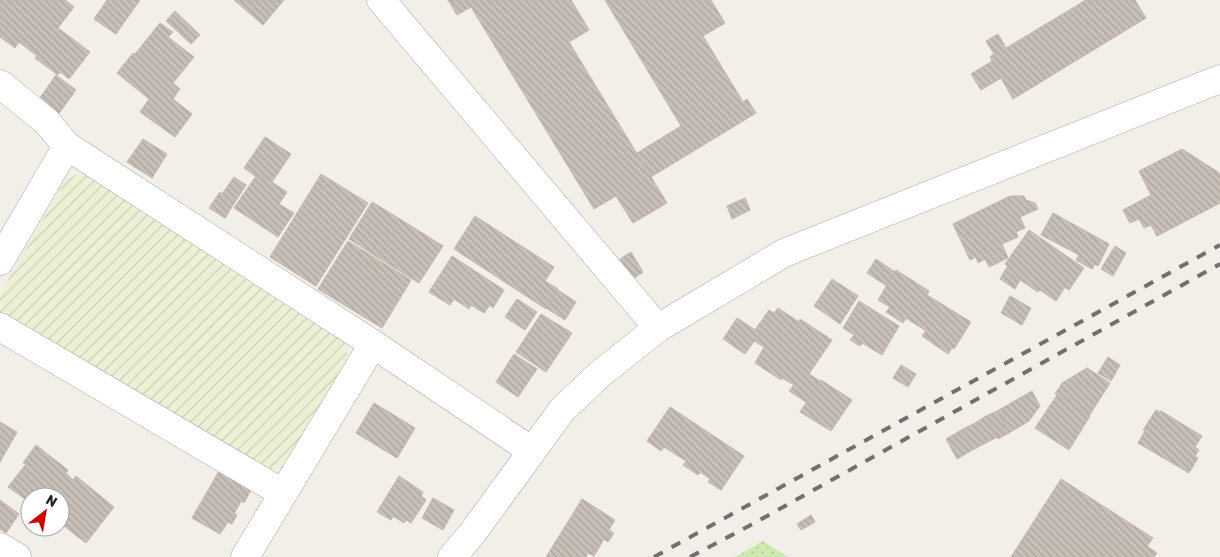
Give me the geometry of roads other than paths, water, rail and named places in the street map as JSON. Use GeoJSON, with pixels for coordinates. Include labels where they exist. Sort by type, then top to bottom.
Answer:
{"type":"FeatureCollection","features":[{"type":"Feature","properties":{"kind":"street"},"geometry":{"type":"LineString","coordinates":[[381,0],[658,328]]}},
{"type":"Feature","properties":{"kind":"street"},"geometry":{"type":"LineString","coordinates":[[452,557],[474,531],[562,410],[600,374],[658,328],[784,253],[1218,83]]}},
{"type":"Feature","properties":{"kind":"street"},"geometry":{"type":"LineString","coordinates":[[0,84],[46,121],[67,146],[373,344],[532,451]]}},
{"type":"Feature","properties":{"kind":"street"},"geometry":{"type":"LineString","coordinates":[[0,261],[67,146]]}},
{"type":"Feature","properties":{"kind":"street"},"geometry":{"type":"LineString","coordinates":[[0,327],[283,493]]}},
{"type":"Feature","properties":{"kind":"street"},"geometry":{"type":"LineString","coordinates":[[245,557],[373,344]]}},
{"type":"Feature","properties":{"kind":"street"},"geometry":{"type":"LineString","coordinates":[[0,547],[17,557]]}},
{"type":"Feature","properties":{"kind":"railway"},"geometry":{"type":"LineString","coordinates":[[654,557],[1220,245]]}},
{"type":"Feature","properties":{"kind":"railway"},"geometry":{"type":"LineString","coordinates":[[690,557],[1220,264]]}}]}
